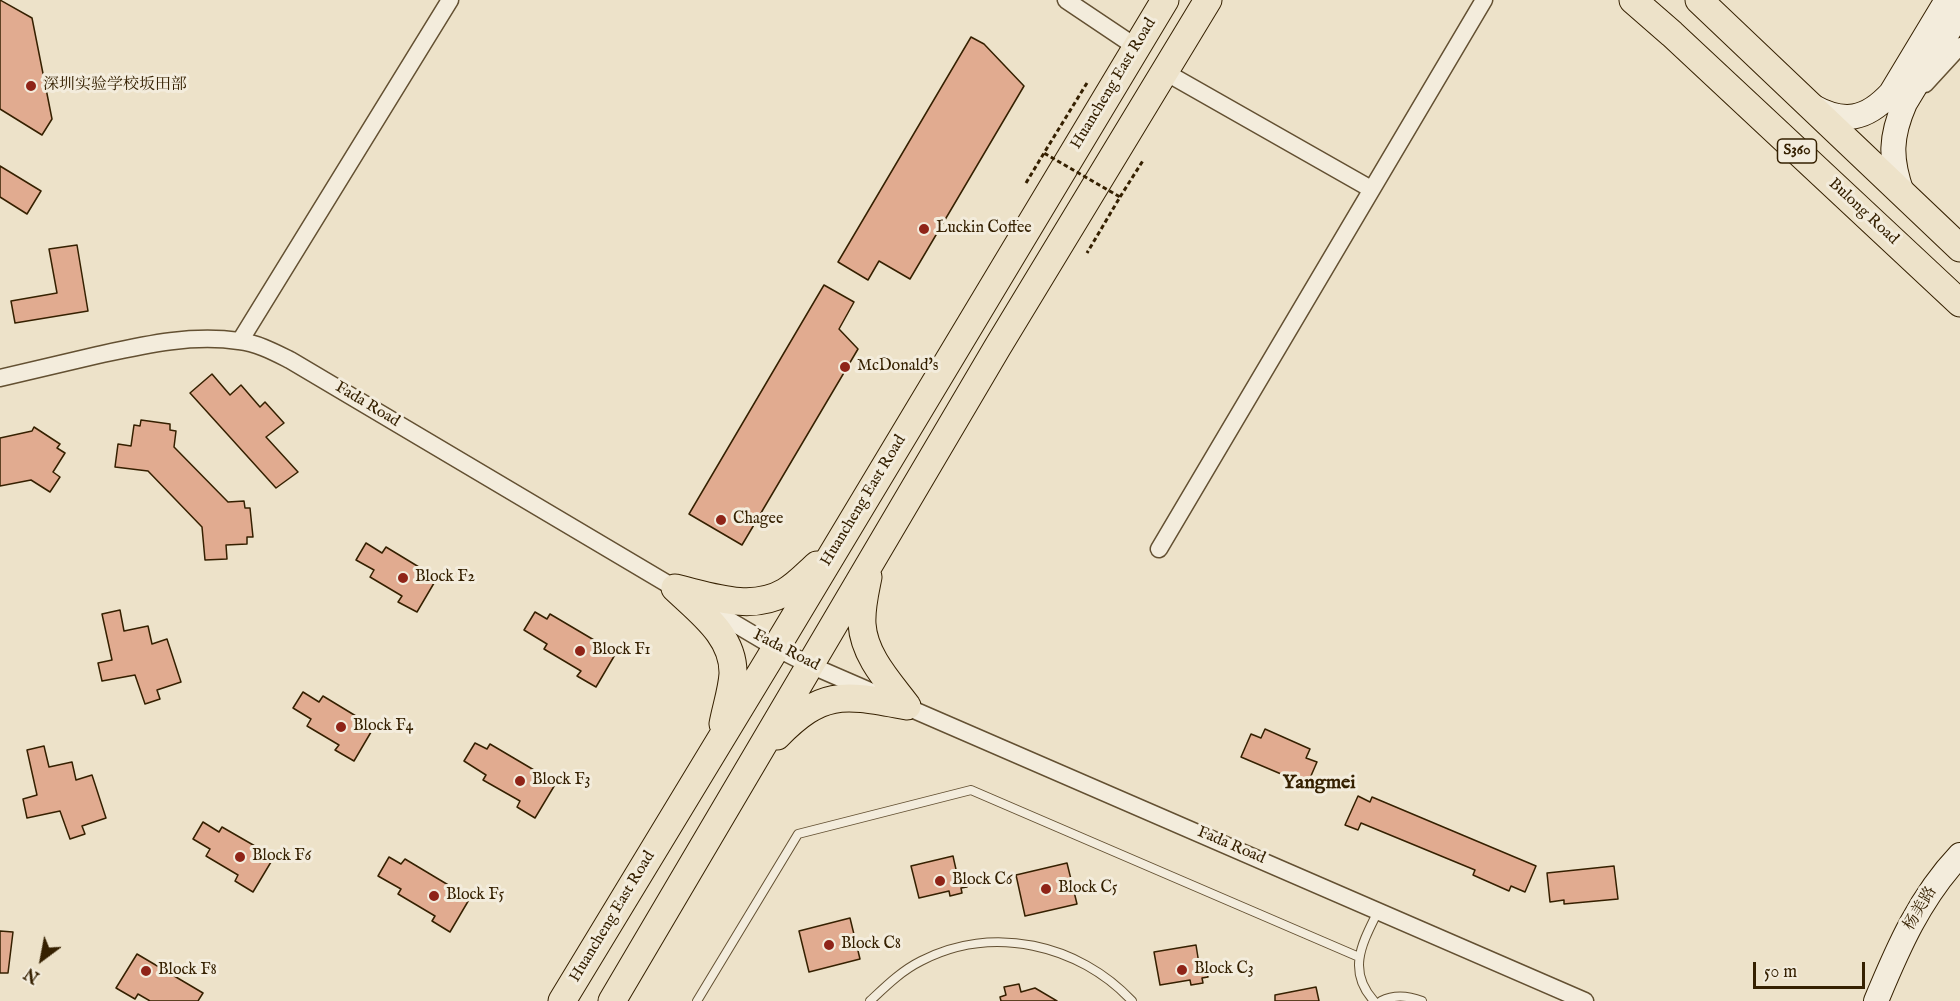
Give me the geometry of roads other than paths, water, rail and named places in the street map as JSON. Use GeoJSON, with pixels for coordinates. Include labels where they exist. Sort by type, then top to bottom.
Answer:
{"type":"FeatureCollection","features":[{"type":"Feature","properties":{"kind":"main road","name":"Huancheng East Road"},"geometry":{"type":"LineString","coordinates":[[562,1001],[1165,0]]}},
{"type":"Feature","properties":{"kind":"main road"},"geometry":{"type":"LineString","coordinates":[[612,1001],[997,348],[1208,0]]}},
{"type":"Feature","properties":{"kind":"main road","name":"Bulong Road"},"geometry":{"type":"LineString","coordinates":[[1633,0],[1960,303]]}},
{"type":"Feature","properties":{"kind":"main road","name":"S360"},"geometry":{"type":"LineString","coordinates":[[1699,0],[1960,248]]}},
{"type":"Feature","properties":{"kind":"main road"},"geometry":{"type":"LineString","coordinates":[[675,588],[742,602],[764,600],[794,586],[838,546]]}},
{"type":"Feature","properties":{"kind":"main road"},"geometry":{"type":"LineString","coordinates":[[872,561],[862,611],[864,636],[873,659],[907,706]]}},
{"type":"Feature","properties":{"kind":"main road"},"geometry":{"type":"LineString","coordinates":[[675,588],[715,627],[728,645],[733,677],[719,742]]}},
{"type":"Feature","properties":{"kind":"main road"},"geometry":{"type":"LineString","coordinates":[[754,759],[797,716],[827,701],[861,698],[907,706]]}},
{"type":"Feature","properties":{"kind":"street"},"geometry":{"type":"LineString","coordinates":[[240,341],[450,0]]}},
{"type":"Feature","properties":{"kind":"street"},"geometry":{"type":"LineString","coordinates":[[1066,0],[1136,48]]}},
{"type":"Feature","properties":{"kind":"street"},"geometry":{"type":"LineString","coordinates":[[1159,549],[1484,0]]}},
{"type":"Feature","properties":{"kind":"street"},"geometry":{"type":"LineString","coordinates":[[1808,104],[1838,117],[1854,118],[1870,112],[1891,93],[1947,0]]}},
{"type":"Feature","properties":{"kind":"street"},"geometry":{"type":"LineString","coordinates":[[1902,193],[1895,174],[1894,134],[1905,103],[1960,12]]}},
{"type":"Feature","properties":{"kind":"street"},"geometry":{"type":"LineString","coordinates":[[1905,103],[1954,55],[1960,46]]}},
{"type":"Feature","properties":{"kind":"street"},"geometry":{"type":"LineString","coordinates":[[1165,72],[1371,189]]}},
{"type":"Feature","properties":{"kind":"street","name":"Fada Road"},"geometry":{"type":"LineString","coordinates":[[0,378],[146,344],[204,338],[240,341],[265,348],[290,360],[776,648],[810,665],[1585,1001]]}},
{"type":"Feature","properties":{"kind":"street","name":"杨美路"},"geometry":{"type":"LineString","coordinates":[[1876,1001],[1898,949],[1922,902],[1942,874],[1960,855]]}},
{"type":"Feature","properties":{"kind":"lane"},"geometry":{"type":"LineString","coordinates":[[697,1001],[798,834],[971,790],[1359,957]]}},
{"type":"Feature","properties":{"kind":"lane"},"geometry":{"type":"LineString","coordinates":[[1374,1001],[1361,980],[1359,957],[1363,942],[1378,910]]}},
{"type":"Feature","properties":{"kind":"lane"},"geometry":{"type":"LineString","coordinates":[[870,1001],[892,980],[921,961],[954,948],[988,942],[1023,943],[1057,951],[1089,965],[1118,986],[1131,1001]]}},
{"type":"Feature","properties":{"kind":"lane"},"geometry":{"type":"LineString","coordinates":[[1382,1001],[1398,996],[1422,1001]]}},
{"type":"Feature","properties":{"kind":"place","name":"深圳实验学校坂田部"},"geometry":{"type":"Point","coordinates":[31,86]}},
{"type":"Feature","properties":{"kind":"place","name":"Luckin Coffee"},"geometry":{"type":"Point","coordinates":[924,229]}},
{"type":"Feature","properties":{"kind":"place","name":"McDonald's"},"geometry":{"type":"Point","coordinates":[845,367]}},
{"type":"Feature","properties":{"kind":"place","name":"Chagee"},"geometry":{"type":"Point","coordinates":[721,520]}},
{"type":"Feature","properties":{"kind":"place","name":"Block F2"},"geometry":{"type":"Point","coordinates":[403,578]}},
{"type":"Feature","properties":{"kind":"place","name":"Block F1"},"geometry":{"type":"Point","coordinates":[580,651]}},
{"type":"Feature","properties":{"kind":"place","name":"Block F4"},"geometry":{"type":"Point","coordinates":[341,727]}},
{"type":"Feature","properties":{"kind":"place","name":"Block F3"},"geometry":{"type":"Point","coordinates":[520,781]}},
{"type":"Feature","properties":{"kind":"place","name":"Block F6"},"geometry":{"type":"Point","coordinates":[240,857]}},
{"type":"Feature","properties":{"kind":"place","name":"Block C6"},"geometry":{"type":"Point","coordinates":[940,881]}},
{"type":"Feature","properties":{"kind":"place","name":"Block C5"},"geometry":{"type":"Point","coordinates":[1046,889]}},
{"type":"Feature","properties":{"kind":"place","name":"Block F5"},"geometry":{"type":"Point","coordinates":[434,896]}},
{"type":"Feature","properties":{"kind":"place","name":"Block C8"},"geometry":{"type":"Point","coordinates":[829,945]}},
{"type":"Feature","properties":{"kind":"place","name":"Block C3"},"geometry":{"type":"Point","coordinates":[1182,970]}},
{"type":"Feature","properties":{"kind":"place","name":"Block F8"},"geometry":{"type":"Point","coordinates":[146,971]}},
{"type":"Feature","properties":{"kind":"district","name":"Yangmei"},"geometry":{"type":"Point","coordinates":[1319,784]}}]}
